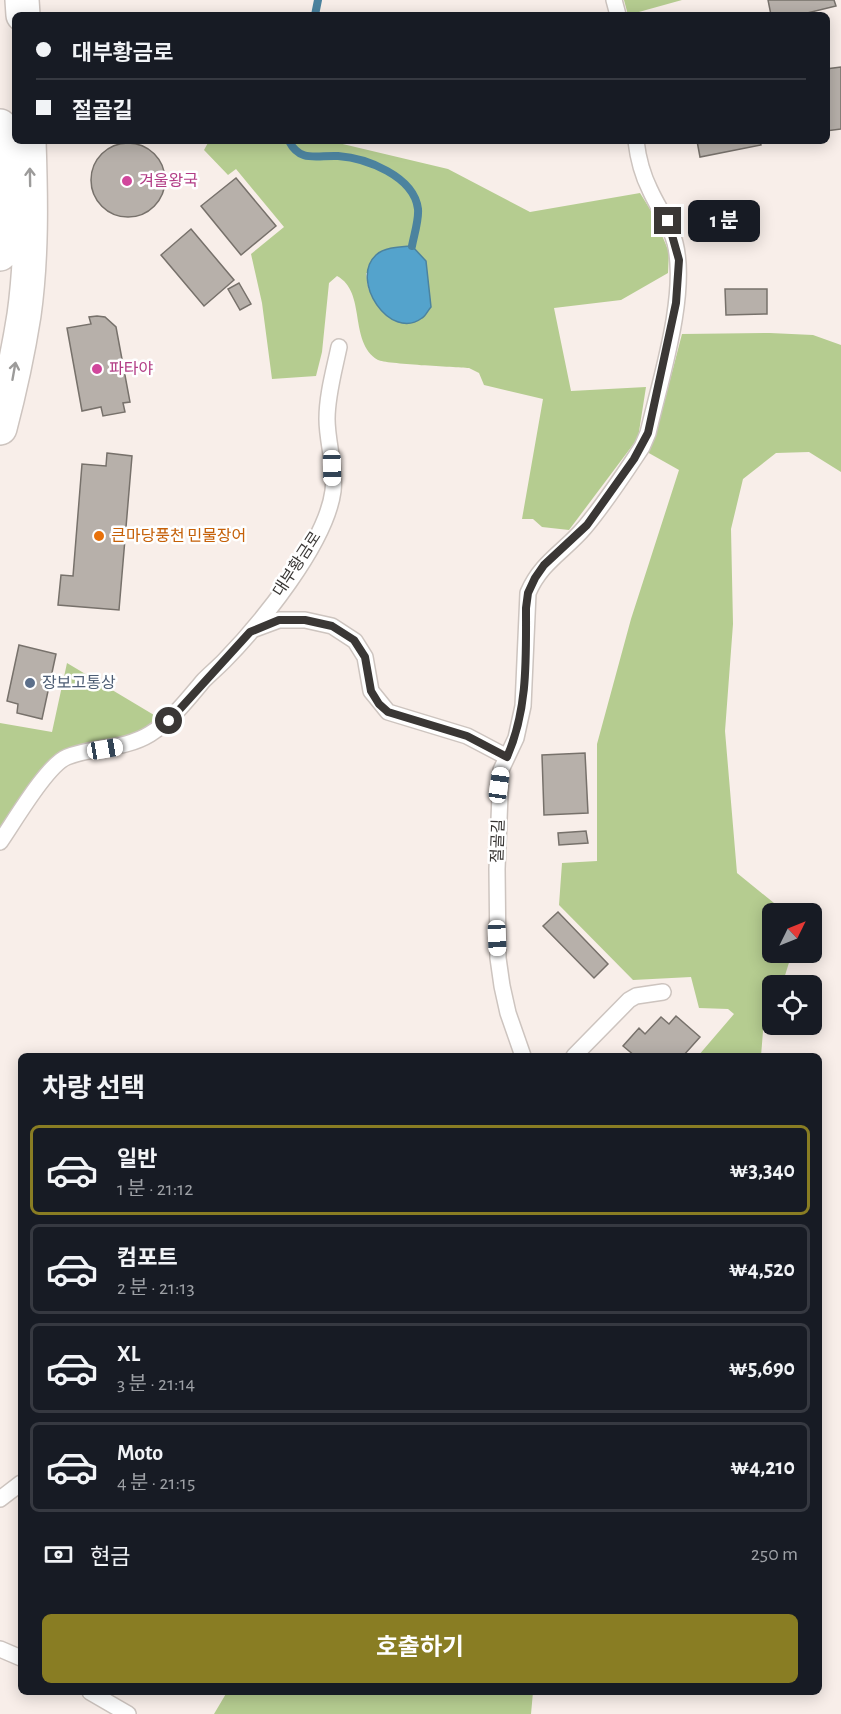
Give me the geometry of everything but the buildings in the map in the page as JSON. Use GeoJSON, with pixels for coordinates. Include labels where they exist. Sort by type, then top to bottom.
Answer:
{"type":"FeatureCollection","features":[{"type":"Feature","properties":{"kind":"main road"},"geometry":{"type":"LineString","coordinates":[[0,126],[2,195],[0,255]]}},
{"type":"Feature","properties":{"kind":"main road"},"geometry":{"type":"LineString","coordinates":[[0,428],[11,385],[24,314],[29,248],[29,144]]}},
{"type":"Feature","properties":{"kind":"lane","name":"절골길"},"geometry":{"type":"LineString","coordinates":[[522,1053],[501,986],[498,958],[497,869],[501,770],[516,738],[523,706],[528,593],[544,565],[587,525],[642,447],[648,433],[676,303],[679,260],[668,221],[644,175],[637,144]]}},
{"type":"Feature","properties":{"kind":"lane","name":"대부황금로"},"geometry":{"type":"LineString","coordinates":[[0,842],[51,770],[64,758],[123,746],[147,736],[169,721],[250,632],[290,578],[314,542],[326,515],[333,491],[327,418],[339,348]]}},
{"type":"Feature","properties":{"kind":"lane","name":"대부황금로"},"geometry":{"type":"LineString","coordinates":[[250,632],[279,620],[305,620],[332,626],[354,640],[365,657],[371,691],[379,704],[388,712],[467,736],[507,757]]}},
{"type":"Feature","properties":{"kind":"lane"},"geometry":{"type":"LineString","coordinates":[[577,1053],[629,1000],[636,996],[663,992]]}},
{"type":"Feature","properties":{"kind":"lane"},"geometry":{"type":"LineString","coordinates":[[0,1499],[18,1485]]}},
{"type":"Feature","properties":{"kind":"lane"},"geometry":{"type":"LineString","coordinates":[[0,1649],[18,1657]]}},
{"type":"Feature","properties":{"kind":"lane"},"geometry":{"type":"LineString","coordinates":[[112,1697],[129,1714]]}},
{"type":"Feature","properties":{"kind":"green space"},"geometry":{"type":"Polygon","coordinates":[[[624,0],[682,0],[639,12],[627,12],[624,0]]]}},
{"type":"Feature","properties":{"kind":"green space"},"geometry":{"type":"Polygon","coordinates":[[[207,144],[343,144],[448,169],[530,212],[640,193],[653,214],[669,252],[668,273],[621,300],[554,308],[571,391],[646,387],[638,438],[569,530],[542,527],[533,519],[522,519],[543,399],[484,385],[479,373],[469,368],[378,360],[363,342],[352,293],[346,283],[337,276],[329,283],[322,352],[316,376],[272,379],[262,303],[251,254],[284,227],[236,169],[228,175],[204,150],[207,144]],[[366,273],[368,288],[377,305],[431,307],[427,288],[366,273]]]}},
{"type":"Feature","properties":{"kind":"green space"},"geometry":{"type":"Polygon","coordinates":[[[682,334],[813,335],[841,345],[841,472],[809,452],[776,453],[743,479],[731,529],[733,624],[725,731],[737,873],[774,903],[762,903],[762,963],[789,963],[785,975],[762,975],[761,1053],[701,1053],[734,1014],[728,1009],[699,1008],[691,977],[633,980],[559,905],[562,863],[597,861],[597,744],[631,619],[679,470],[647,452],[657,430],[682,334]]]}},
{"type":"Feature","properties":{"kind":"green space"},"geometry":{"type":"Polygon","coordinates":[[[67,663],[159,718],[147,729],[131,738],[86,745],[0,830],[0,723],[52,732],[67,663]]]}},
{"type":"Feature","properties":{"kind":"green space"},"geometry":{"type":"Polygon","coordinates":[[[225,1695],[533,1695],[531,1714],[214,1714],[225,1695]]]}},
{"type":"Feature","properties":{"kind":"water"},"geometry":{"type":"Polygon","coordinates":[[[412,246],[426,261],[431,307],[423,317],[410,323],[398,322],[386,315],[370,292],[367,279],[369,266],[380,252],[412,246]]]}},
{"type":"Feature","properties":{"kind":"waterway"},"geometry":{"type":"LineString","coordinates":[[316,12],[318,0]]}},
{"type":"Feature","properties":{"kind":"waterway"},"geometry":{"type":"LineString","coordinates":[[291,144],[304,155],[338,156],[362,160],[398,178],[415,197],[418,209],[412,246]]}},
{"type":"Feature","properties":{"kind":"place","name":"겨울왕국"},"geometry":{"type":"Point","coordinates":[127,181]}},
{"type":"Feature","properties":{"kind":"place","name":"파타야"},"geometry":{"type":"Point","coordinates":[97,369]}},
{"type":"Feature","properties":{"kind":"place","name":"큰마당풍천 민물장어"},"geometry":{"type":"Point","coordinates":[99,536]}},
{"type":"Feature","properties":{"kind":"place","name":"장보고통상"},"geometry":{"type":"Point","coordinates":[30,683]}},
{"type":"Feature","properties":{"kind":"route"},"geometry":{"type":"LineString","coordinates":[[169,721],[250,632],[279,620],[305,620],[332,626],[354,640],[365,657],[371,691],[379,704],[388,712],[467,736],[507,757],[516,738],[523,706],[528,593],[544,565],[587,525],[642,447],[648,433],[676,303],[679,260],[668,221]]}}]}
